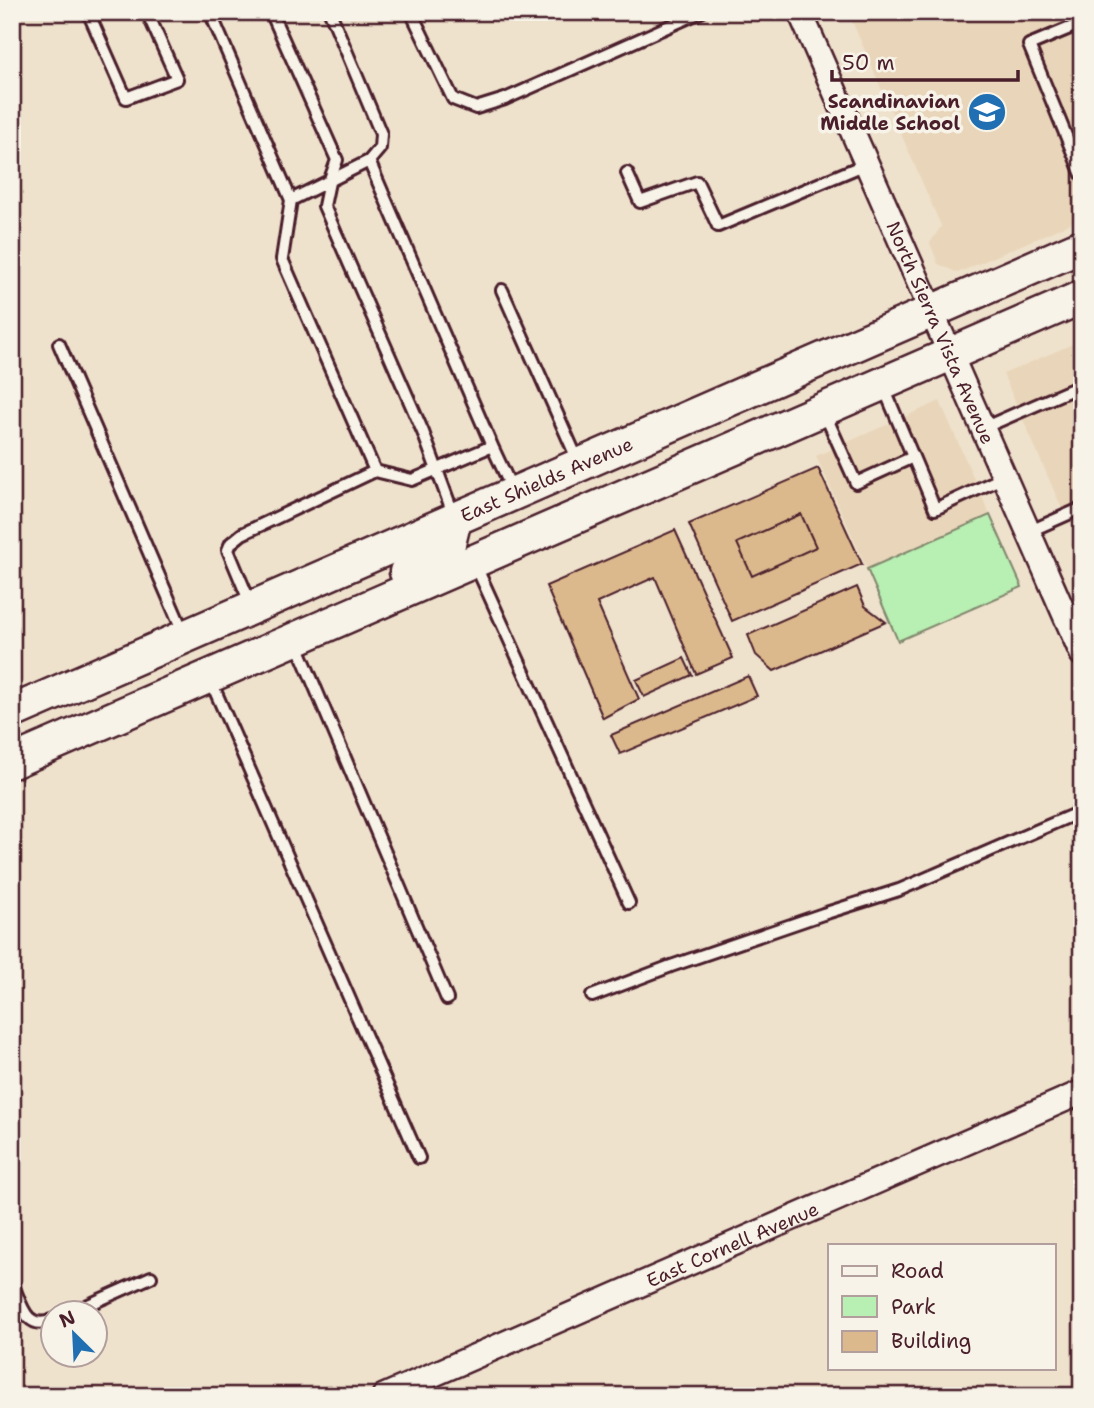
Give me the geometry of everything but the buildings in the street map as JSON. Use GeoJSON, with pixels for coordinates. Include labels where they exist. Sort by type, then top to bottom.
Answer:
{"type":"FeatureCollection","features":[{"type":"Feature","properties":{"kind":"main road","name":"East Shields Avenue"},"geometry":{"type":"LineString","coordinates":[[12,712],[1082,246]]}},
{"type":"Feature","properties":{"kind":"main road"},"geometry":{"type":"LineString","coordinates":[[12,762],[950,355],[1081,301]]}},
{"type":"Feature","properties":{"kind":"main road"},"geometry":{"type":"LineString","coordinates":[[295,639],[298,627],[321,611],[397,577],[448,548],[455,519]]}},
{"type":"Feature","properties":{"kind":"street","name":"North Sierra Vista Avenue"},"geometry":{"type":"LineString","coordinates":[[800,12],[1082,654]]}},
{"type":"Feature","properties":{"kind":"street","name":"East Cornell Avenue"},"geometry":{"type":"LineString","coordinates":[[384,1396],[1082,1092]]}},
{"type":"Feature","properties":{"kind":"lane"},"geometry":{"type":"LineString","coordinates":[[88,12],[126,98],[177,79],[147,12]]}},
{"type":"Feature","properties":{"kind":"lane"},"geometry":{"type":"LineString","coordinates":[[210,12],[291,200],[282,259],[375,471]]}},
{"type":"Feature","properties":{"kind":"lane"},"geometry":{"type":"LineString","coordinates":[[271,12],[337,160],[324,206],[423,432],[455,519]]}},
{"type":"Feature","properties":{"kind":"lane"},"geometry":{"type":"LineString","coordinates":[[291,200],[369,161],[380,148],[381,134],[330,12]]}},
{"type":"Feature","properties":{"kind":"lane"},"geometry":{"type":"LineString","coordinates":[[411,12],[453,99],[476,108],[505,99],[701,12]]}},
{"type":"Feature","properties":{"kind":"lane"},"geometry":{"type":"LineString","coordinates":[[1082,23],[1028,45],[1082,175]]}},
{"type":"Feature","properties":{"kind":"lane"},"geometry":{"type":"LineString","coordinates":[[369,161],[514,494]]}},
{"type":"Feature","properties":{"kind":"lane"},"geometry":{"type":"LineString","coordinates":[[627,173],[640,202],[697,182],[718,226],[866,164]]}},
{"type":"Feature","properties":{"kind":"lane"},"geometry":{"type":"LineString","coordinates":[[502,290],[580,465]]}},
{"type":"Feature","properties":{"kind":"lane"},"geometry":{"type":"LineString","coordinates":[[59,344],[185,637]]}},
{"type":"Feature","properties":{"kind":"lane"},"geometry":{"type":"LineString","coordinates":[[883,384],[936,509],[1004,478]]}},
{"type":"Feature","properties":{"kind":"lane"},"geometry":{"type":"LineString","coordinates":[[982,428],[1082,384]]}},
{"type":"Feature","properties":{"kind":"lane"},"geometry":{"type":"LineString","coordinates":[[823,410],[856,483],[913,457]]}},
{"type":"Feature","properties":{"kind":"lane"},"geometry":{"type":"LineString","coordinates":[[252,607],[228,550],[231,543],[242,534],[375,471],[412,480],[492,446]]}},
{"type":"Feature","properties":{"kind":"lane"},"geometry":{"type":"LineString","coordinates":[[1028,532],[1082,508]]}},
{"type":"Feature","properties":{"kind":"lane"},"geometry":{"type":"LineString","coordinates":[[474,562],[629,903]]}},
{"type":"Feature","properties":{"kind":"lane"},"geometry":{"type":"LineString","coordinates":[[295,639],[447,999]]}},
{"type":"Feature","properties":{"kind":"lane"},"geometry":{"type":"LineString","coordinates":[[209,677],[419,1158]]}},
{"type":"Feature","properties":{"kind":"lane"},"geometry":{"type":"LineString","coordinates":[[592,996],[709,953],[899,890],[1082,811]]}},
{"type":"Feature","properties":{"kind":"lane"},"geometry":{"type":"LineString","coordinates":[[99,1300],[151,1277]]}},
{"type":"Feature","properties":{"kind":"lane"},"geometry":{"type":"LineString","coordinates":[[12,1283],[27,1317],[38,1323]]}},
{"type":"Feature","properties":{"kind":"shaded area","name":"Scandinavian Middle School"},"geometry":{"type":"Polygon","coordinates":[[[848,12],[1082,12],[1082,212],[1078,220],[958,273],[938,264],[930,243],[941,226],[848,12]]]}},
{"type":"Feature","properties":{"kind":"shaded area"},"geometry":{"type":"Polygon","coordinates":[[[1082,340],[1082,500],[1062,509],[1003,374],[1082,340]]]}},
{"type":"Feature","properties":{"kind":"shaded area"},"geometry":{"type":"Polygon","coordinates":[[[940,401],[990,515],[867,569],[816,456],[940,401]]]}},
{"type":"Feature","properties":{"kind":"green space"},"geometry":{"type":"Polygon","coordinates":[[[990,515],[1022,587],[898,641],[867,569],[990,515]]]}},
{"type":"Feature","properties":{"kind":"place","name":"Scandinavian Middle School"},"geometry":{"type":"Point","coordinates":[987,112]}}]}
